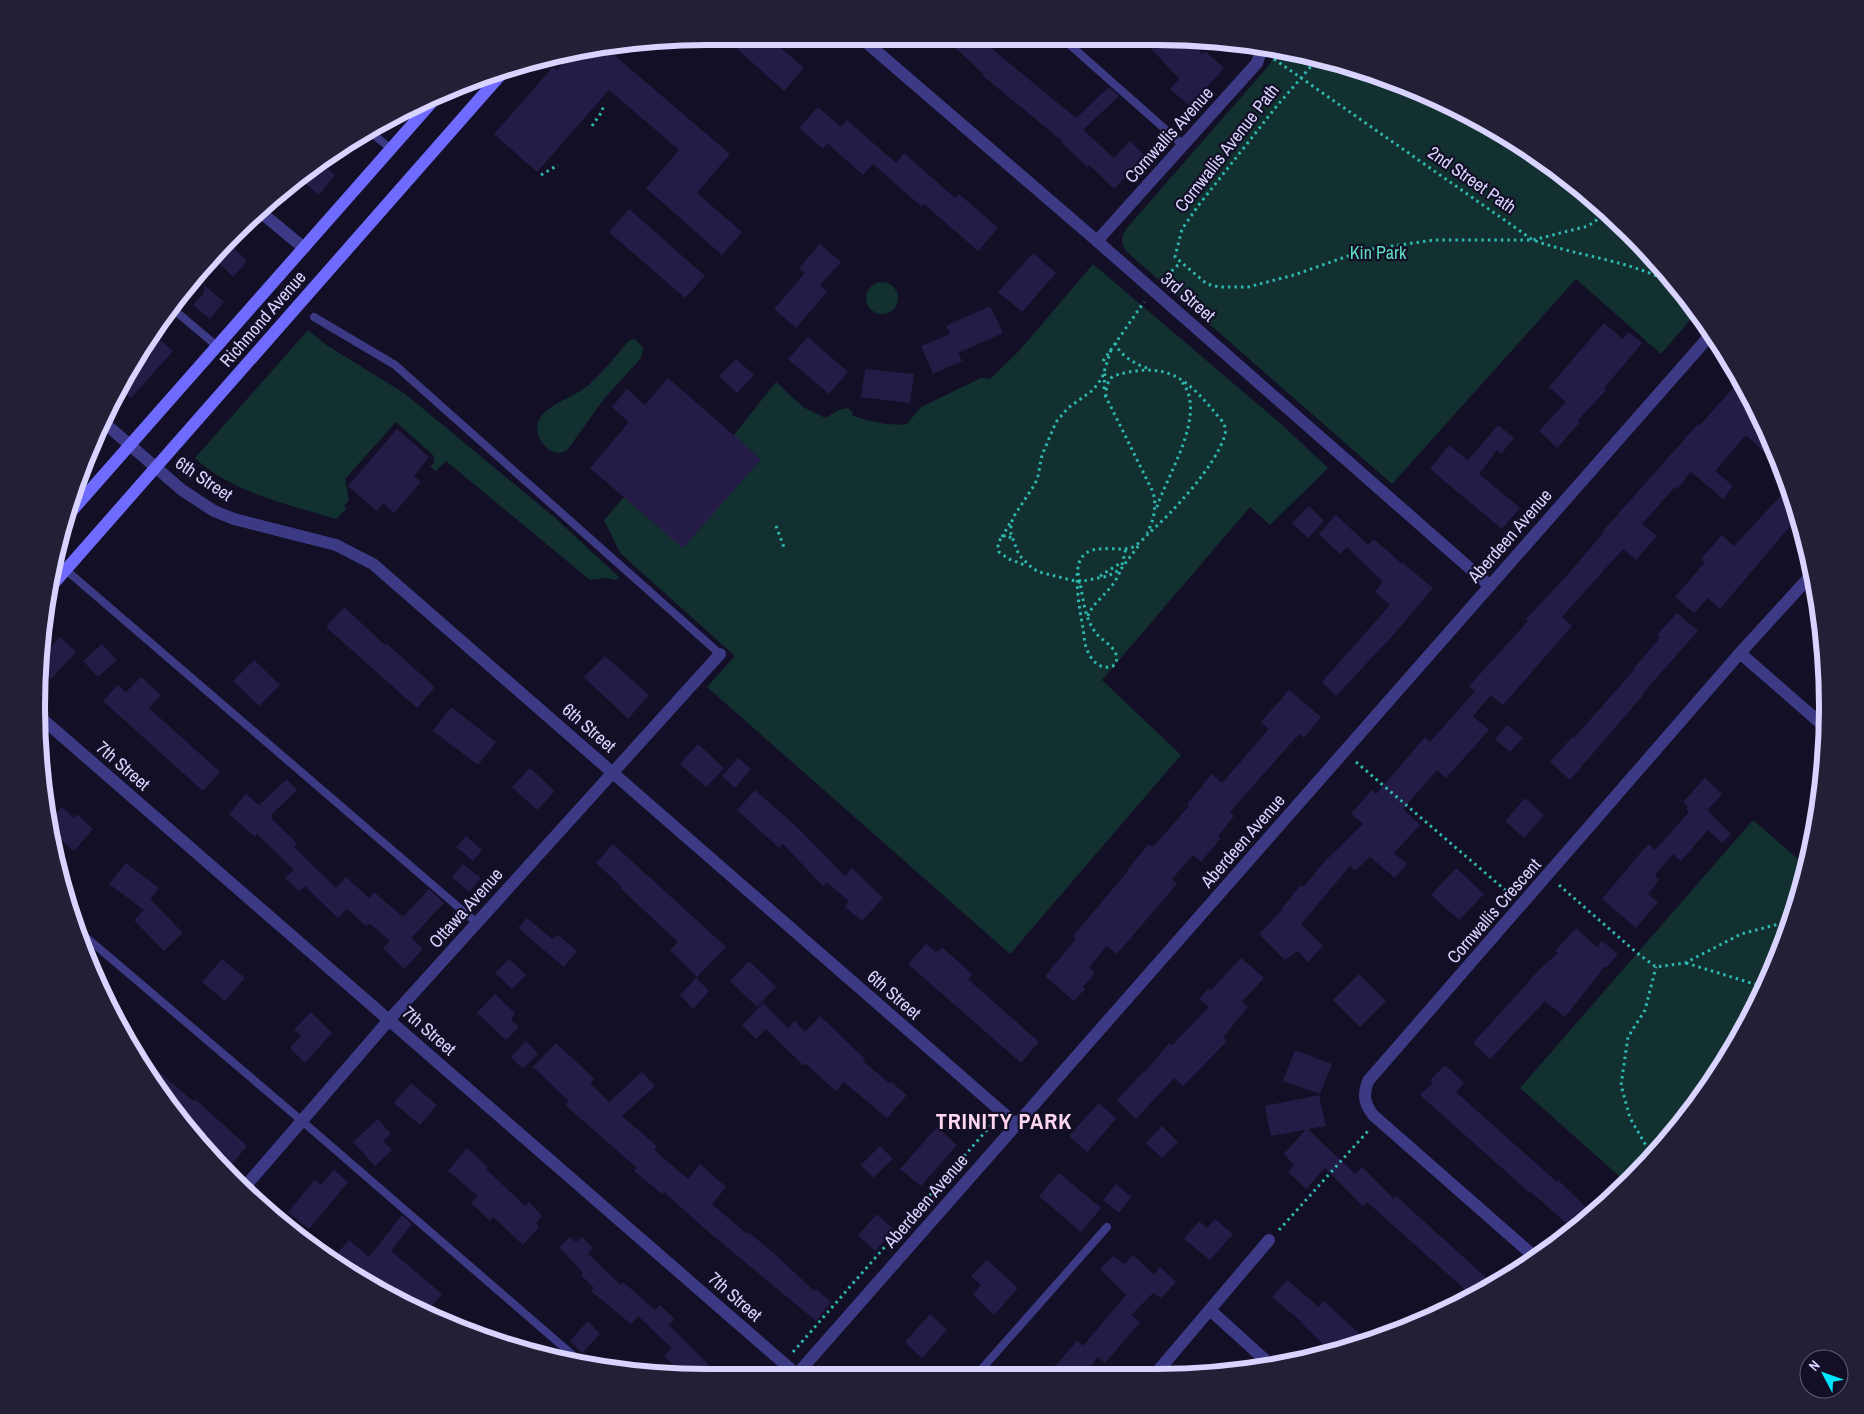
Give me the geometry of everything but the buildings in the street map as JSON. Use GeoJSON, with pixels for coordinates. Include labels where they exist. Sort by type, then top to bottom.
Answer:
{"type":"FeatureCollection","features":[{"type":"Feature","properties":{"kind":"main road","name":"Richmond Avenue"},"geometry":{"type":"LineString","coordinates":[[58,579],[497,79]]}},
{"type":"Feature","properties":{"kind":"main road","name":"Richmond Avenue"},"geometry":{"type":"LineString","coordinates":[[77,505],[428,107]]}},
{"type":"Feature","properties":{"kind":"street","name":"3rd Street"},"geometry":{"type":"LineString","coordinates":[[869,45],[1097,241],[1490,586]]}},
{"type":"Feature","properties":{"kind":"street","name":"Cornwallis Avenue"},"geometry":{"type":"LineString","coordinates":[[1097,241],[1257,63],[1260,54]]}},
{"type":"Feature","properties":{"kind":"street"},"geometry":{"type":"LineString","coordinates":[[264,215],[304,248]]}},
{"type":"Feature","properties":{"kind":"street","name":"Aberdeen Avenue"},"geometry":{"type":"LineString","coordinates":[[802,1369],[1706,338]]}},
{"type":"Feature","properties":{"kind":"street","name":"6th Street"},"geometry":{"type":"LineString","coordinates":[[108,426],[182,490],[214,511],[234,519],[336,545],[373,564],[1017,1125]]}},
{"type":"Feature","properties":{"kind":"street","name":"Cornwallis Crescent"},"geometry":{"type":"LineString","coordinates":[[1530,1253],[1373,1115],[1368,1108],[1365,1090],[1368,1081],[1740,653],[1806,580]]}},
{"type":"Feature","properties":{"kind":"street"},"geometry":{"type":"LineString","coordinates":[[1740,653],[1819,722]]}},
{"type":"Feature","properties":{"kind":"street","name":"Ottawa Avenue"},"geometry":{"type":"LineString","coordinates":[[248,1183],[389,1020],[720,654]]}},
{"type":"Feature","properties":{"kind":"street","name":"7th Street"},"geometry":{"type":"LineString","coordinates":[[45,722],[791,1369]]}},
{"type":"Feature","properties":{"kind":"street"},"geometry":{"type":"LineString","coordinates":[[1159,1369],[1268,1242]]}},
{"type":"Feature","properties":{"kind":"street"},"geometry":{"type":"LineString","coordinates":[[1210,1310],[1265,1359]]}},
{"type":"Feature","properties":{"kind":"lane"},"geometry":{"type":"LineString","coordinates":[[1070,45],[1183,145]]}},
{"type":"Feature","properties":{"kind":"lane"},"geometry":{"type":"LineString","coordinates":[[375,135],[391,149]]}},
{"type":"Feature","properties":{"kind":"lane"},"geometry":{"type":"LineString","coordinates":[[176,312],[218,346]]}},
{"type":"Feature","properties":{"kind":"lane"},"geometry":{"type":"LineString","coordinates":[[314,318],[394,365],[720,654]]}},
{"type":"Feature","properties":{"kind":"lane"},"geometry":{"type":"LineString","coordinates":[[66,570],[477,923]]}},
{"type":"Feature","properties":{"kind":"lane"},"geometry":{"type":"LineString","coordinates":[[87,938],[572,1355]]}},
{"type":"Feature","properties":{"kind":"lane"},"geometry":{"type":"LineString","coordinates":[[982,1369],[1107,1227]]}},
{"type":"Feature","properties":{"kind":"path","name":"2nd Street Path"},"geometry":{"type":"LineString","coordinates":[[1273,58],[1534,240],[1552,247],[1638,269],[1660,277]]}},
{"type":"Feature","properties":{"kind":"path","name":"Cornwallis Avenue Path"},"geometry":{"type":"LineString","coordinates":[[1180,263],[1175,257],[1182,229],[1220,177],[1312,64]]}},
{"type":"Feature","properties":{"kind":"path"},"geometry":{"type":"LineString","coordinates":[[592,126],[603,110],[602,106]]}},
{"type":"Feature","properties":{"kind":"path"},"geometry":{"type":"LineString","coordinates":[[541,175],[558,165]]}},
{"type":"Feature","properties":{"kind":"path"},"geometry":{"type":"LineString","coordinates":[[1160,282],[1180,263],[1207,284],[1219,287],[1248,287],[1294,275],[1366,250],[1434,240],[1534,240],[1588,226],[1601,217]]}},
{"type":"Feature","properties":{"kind":"path"},"geometry":{"type":"LineString","coordinates":[[1103,361],[1146,300]]}},
{"type":"Feature","properties":{"kind":"path"},"geometry":{"type":"LineString","coordinates":[[1079,582],[1078,604],[1085,645],[1093,661],[1100,667],[1113,666],[1116,662],[1116,654],[1095,632],[1084,605],[1078,573],[1082,558],[1089,552],[1135,546],[1167,515],[1197,481],[1225,435],[1225,426],[1220,418],[1195,391],[1174,375],[1153,370],[1126,357],[1119,351],[1115,343]]}},
{"type":"Feature","properties":{"kind":"path"},"geometry":{"type":"LineString","coordinates":[[1110,350],[1102,378],[1093,390],[1068,408],[1056,422],[1042,455],[1038,476],[1001,537],[998,546],[999,552],[1009,559],[1039,572],[1079,582],[1108,576],[1120,570],[1144,537],[1150,528],[1188,430],[1190,415],[1188,395],[1184,385],[1174,375]]}},
{"type":"Feature","properties":{"kind":"path"},"geometry":{"type":"LineString","coordinates":[[1105,370],[1104,392],[1129,447],[1149,483],[1155,501],[1155,512]]}},
{"type":"Feature","properties":{"kind":"path"},"geometry":{"type":"LineString","coordinates":[[1106,396],[1106,388],[1113,376],[1153,370]]}},
{"type":"Feature","properties":{"kind":"path"},"geometry":{"type":"LineString","coordinates":[[1012,520],[1012,538],[1019,555],[1032,568]]}},
{"type":"Feature","properties":{"kind":"path"},"geometry":{"type":"LineString","coordinates":[[776,526],[785,550]]}},
{"type":"Feature","properties":{"kind":"path"},"geometry":{"type":"LineString","coordinates":[[1001,537],[1007,535],[1012,538]]}},
{"type":"Feature","properties":{"kind":"path"},"geometry":{"type":"LineString","coordinates":[[1081,622],[1086,626],[1089,624],[1092,608],[1115,582],[1126,548]]}},
{"type":"Feature","properties":{"kind":"path"},"geometry":{"type":"LineString","coordinates":[[1092,579],[1123,562],[1131,554]]}},
{"type":"Feature","properties":{"kind":"path"},"geometry":{"type":"LineString","coordinates":[[1356,762],[1512,895]]}},
{"type":"Feature","properties":{"kind":"path"},"geometry":{"type":"LineString","coordinates":[[1559,885],[1637,953],[1656,967],[1685,963],[1741,934],[1783,923]]}},
{"type":"Feature","properties":{"kind":"path"},"geometry":{"type":"LineString","coordinates":[[1685,963],[1758,984]]}},
{"type":"Feature","properties":{"kind":"path"},"geometry":{"type":"LineString","coordinates":[[1649,1150],[1630,1118],[1622,1085],[1628,1037],[1645,1010],[1656,967]]}},
{"type":"Feature","properties":{"kind":"path"},"geometry":{"type":"LineString","coordinates":[[791,1354],[992,1124]]}},
{"type":"Feature","properties":{"kind":"path"},"geometry":{"type":"LineString","coordinates":[[1268,1242],[1267,1239],[1276,1234],[1368,1132]]}},
{"type":"Feature","properties":{"kind":"green space","name":"Kin Park"},"geometry":{"type":"Polygon","coordinates":[[[1273,56],[1370,80],[1450,113],[1488,134],[1560,182],[1593,209],[1655,271],[1692,318],[1661,354],[1576,279],[1392,484],[1126,251],[1123,245],[1122,237],[1126,229],[1270,64],[1273,56]]]}},
{"type":"Feature","properties":{"kind":"green space"},"geometry":{"type":"Polygon","coordinates":[[[1093,264],[1280,423],[1328,468],[1270,525],[1250,507],[1102,680],[1181,755],[1010,954],[707,687],[735,656],[620,553],[604,520],[624,497],[657,525],[776,382],[803,407],[825,418],[839,410],[848,408],[853,416],[867,420],[887,424],[907,424],[921,407],[981,378],[989,379],[993,376],[1020,350],[1093,264]]]}},
{"type":"Feature","properties":{"kind":"green space"},"geometry":{"type":"Polygon","coordinates":[[[882,282],[888,283],[893,287],[897,292],[897,304],[893,309],[888,313],[882,314],[876,313],[871,309],[867,304],[866,298],[867,292],[871,287],[876,283],[882,282]]]}},
{"type":"Feature","properties":{"kind":"green space"},"geometry":{"type":"Polygon","coordinates":[[[308,330],[328,346],[404,393],[553,516],[619,577],[616,580],[606,578],[590,580],[446,461],[436,471],[430,467],[434,462],[434,456],[396,422],[345,479],[349,500],[344,506],[347,508],[336,519],[243,489],[210,470],[195,458],[308,330]]]}},
{"type":"Feature","properties":{"kind":"green space"},"geometry":{"type":"Polygon","coordinates":[[[633,339],[643,348],[641,358],[603,400],[568,449],[562,452],[550,450],[544,445],[538,433],[537,426],[542,415],[552,406],[589,384],[633,339]]]}},
{"type":"Feature","properties":{"kind":"green space"},"geometry":{"type":"Polygon","coordinates":[[[1753,820],[1800,861],[1784,920],[1769,960],[1751,1000],[1730,1038],[1682,1110],[1655,1143],[1622,1178],[1520,1088],[1753,820]]]}},
{"type":"Feature","properties":{"kind":"district","name":"TRINITY PARK"},"geometry":{"type":"Point","coordinates":[1004,1121]}}]}
